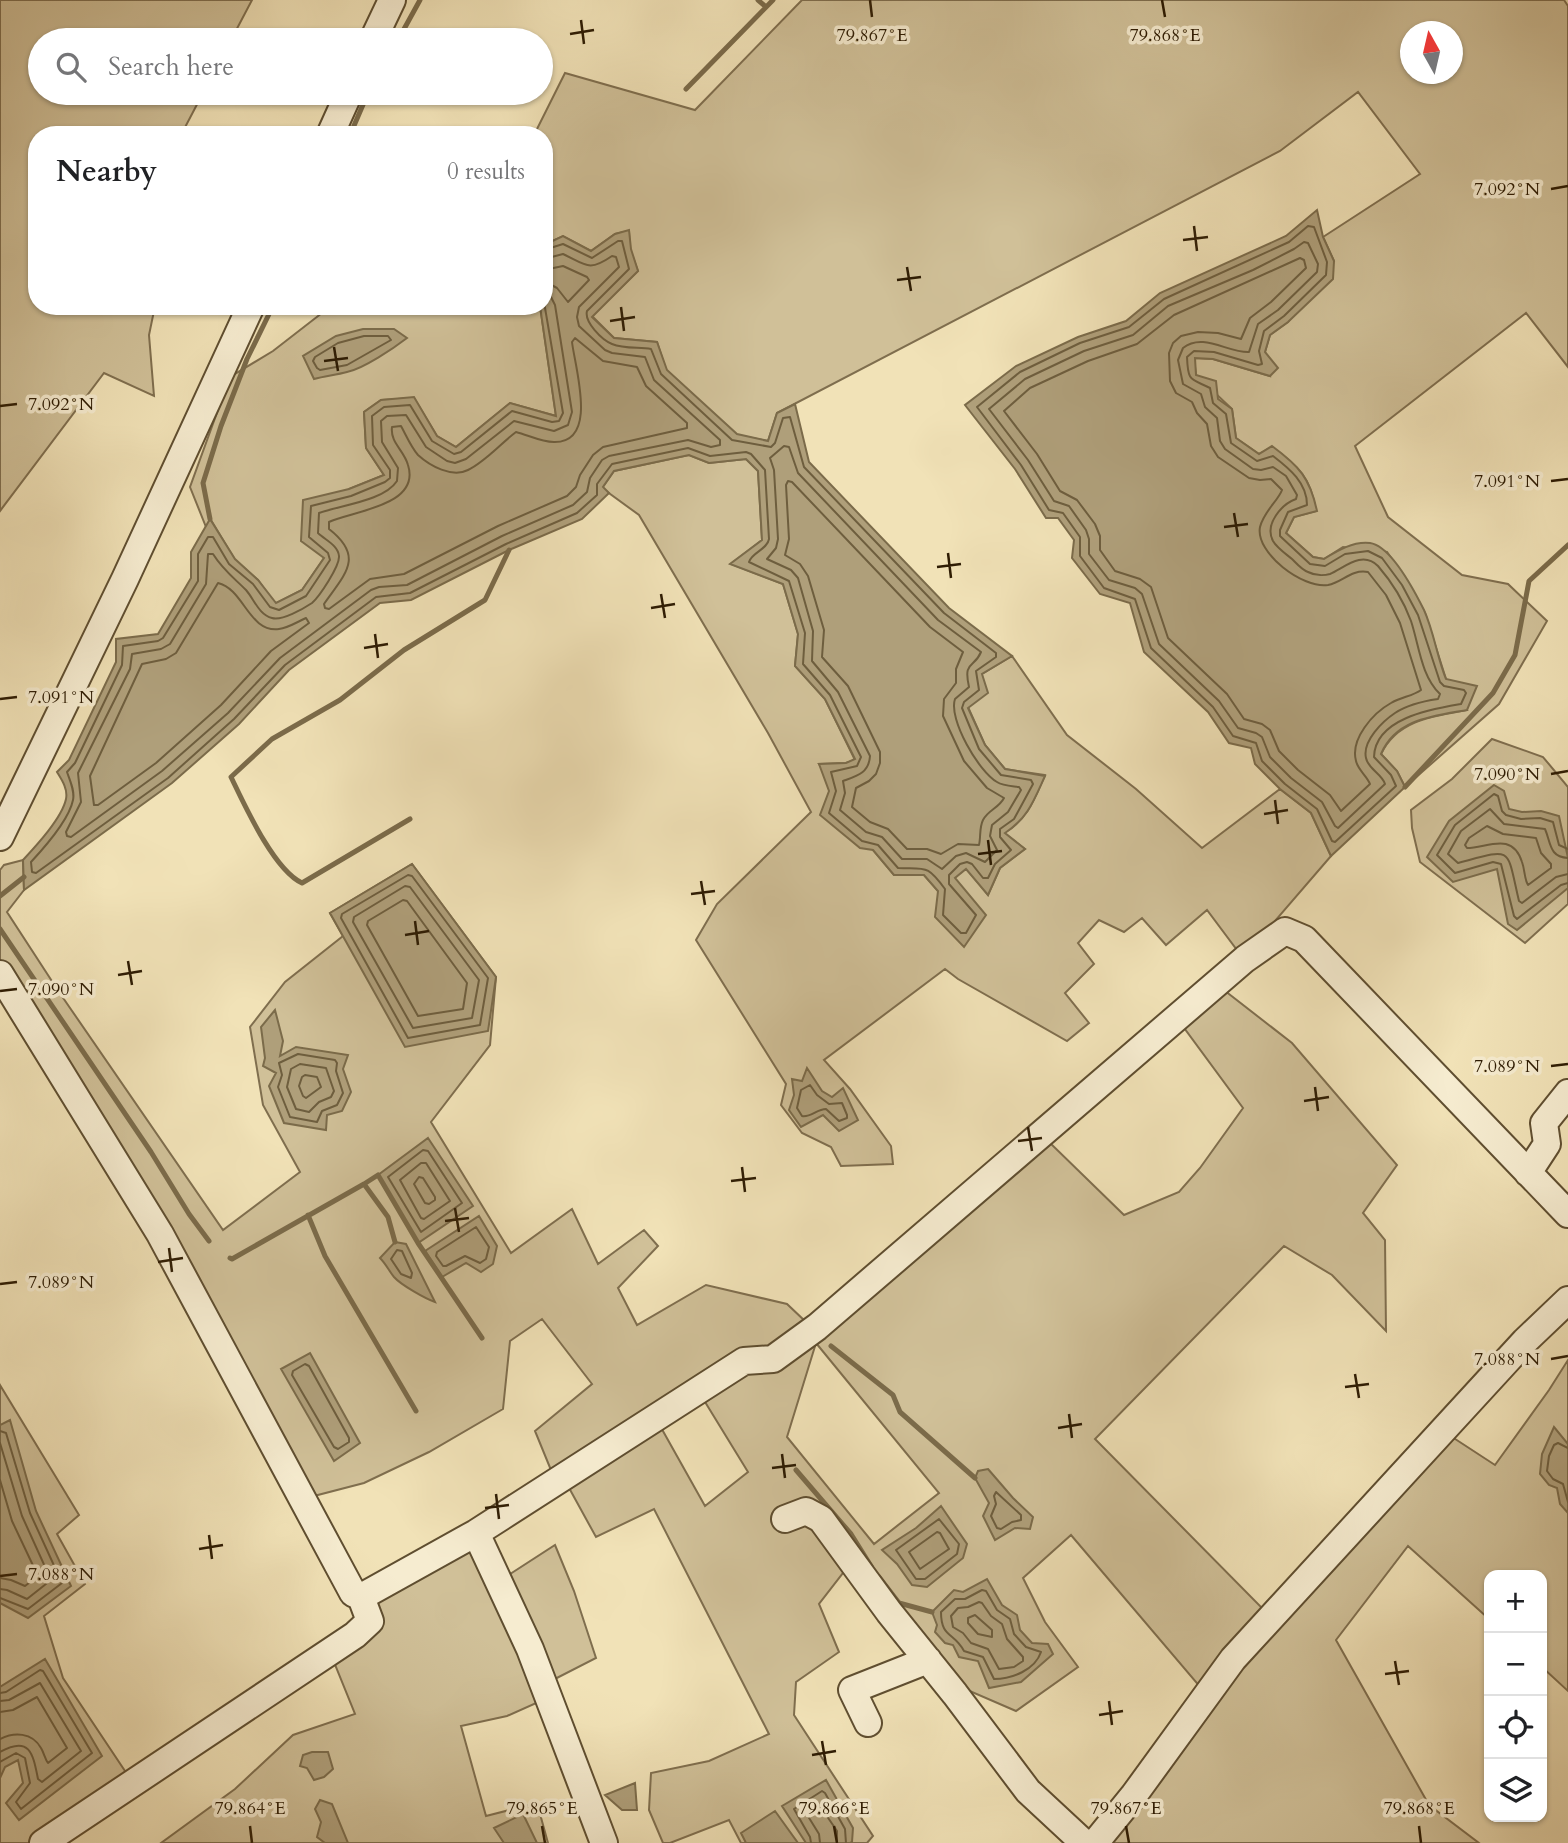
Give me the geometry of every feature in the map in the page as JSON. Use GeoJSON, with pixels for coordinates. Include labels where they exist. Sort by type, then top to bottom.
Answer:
{"type":"FeatureCollection","features":[{"type":"Feature","properties":{"kind":"street"},"geometry":{"type":"LineString","coordinates":[[379,28],[392,0]]}},
{"type":"Feature","properties":{"kind":"street"},"geometry":{"type":"LineString","coordinates":[[334,126],[344,105]]}},
{"type":"Feature","properties":{"kind":"street"},"geometry":{"type":"LineString","coordinates":[[0,837],[125,579],[247,315]]}},
{"type":"Feature","properties":{"kind":"street"},"geometry":{"type":"LineString","coordinates":[[361,1597],[477,1533],[744,1361],[773,1359],[817,1327],[1245,959],[1285,930],[1304,939],[1568,1214]]}},
{"type":"Feature","properties":{"kind":"street"},"geometry":{"type":"LineString","coordinates":[[0,974],[160,1234],[353,1593],[361,1597],[370,1621],[355,1635],[43,1843]]}},
{"type":"Feature","properties":{"kind":"street"},"geometry":{"type":"LineString","coordinates":[[1528,1173],[1547,1144],[1544,1124],[1568,1093]]}},
{"type":"Feature","properties":{"kind":"street"},"geometry":{"type":"LineString","coordinates":[[1095,1843],[1134,1795],[1233,1660],[1525,1341],[1568,1300]]}},
{"type":"Feature","properties":{"kind":"street"},"geometry":{"type":"LineString","coordinates":[[785,1518],[806,1511],[821,1519],[889,1612],[1028,1791],[1084,1843]]}},
{"type":"Feature","properties":{"kind":"street"},"geometry":{"type":"LineString","coordinates":[[477,1533],[530,1649],[604,1843]]}},
{"type":"Feature","properties":{"kind":"street"},"geometry":{"type":"LineString","coordinates":[[868,1723],[852,1690],[928,1660]]}},
{"type":"Feature","properties":{"kind":"shaded area"},"geometry":{"type":"Polygon","coordinates":[[[0,0],[252,0],[237,28],[28,28],[28,105],[197,105],[186,126],[28,126],[28,315],[153,315],[149,335],[154,396],[104,373],[0,511],[0,0]]]}},
{"type":"Feature","properties":{"kind":"shaded area"},"geometry":{"type":"Polygon","coordinates":[[[802,0],[1564,0],[1568,6],[1568,367],[1526,313],[1355,446],[1388,517],[1462,575],[1508,584],[1547,621],[1499,704],[1405,787],[1397,771],[1381,754],[1388,743],[1396,734],[1417,722],[1467,710],[1446,679],[1425,613],[1387,552],[1343,547],[1324,559],[1313,557],[1286,533],[1294,517],[1316,511],[1307,481],[1290,460],[1272,447],[1259,454],[1236,438],[1232,409],[1196,375],[1194,358],[1213,359],[1270,376],[1265,352],[1270,335],[1288,322],[1334,261],[1323,237],[1420,174],[1358,92],[1280,151],[777,413],[768,441],[737,435],[666,370],[657,342],[614,338],[592,316],[638,271],[630,249],[629,231],[615,234],[591,251],[563,236],[553,241],[553,126],[538,126],[549,105],[553,105],[553,97],[565,73],[695,110],[802,0]]]}},
{"type":"Feature","properties":{"kind":"shaded area"},"geometry":{"type":"Polygon","coordinates":[[[319,315],[541,315],[556,416],[510,403],[456,447],[437,436],[414,398],[381,400],[364,412],[366,448],[384,475],[349,489],[324,558],[302,590],[275,604],[258,580],[235,560],[211,520],[206,527],[190,487],[230,377],[273,351],[319,315]]]}},
{"type":"Feature","properties":{"kind":"shaded area"},"geometry":{"type":"Polygon","coordinates":[[[689,455],[709,463],[746,459],[758,471],[762,540],[731,564],[783,584],[798,634],[795,666],[825,699],[855,760],[819,764],[873,850],[894,875],[924,875],[938,891],[966,868],[988,895],[1000,868],[1025,849],[1004,833],[1025,815],[1045,775],[1005,769],[985,745],[968,707],[982,674],[1012,656],[1067,735],[1136,789],[1202,848],[1280,789],[1311,813],[1331,856],[1268,929],[1240,954],[1207,910],[1166,945],[1142,918],[1124,932],[1099,920],[1078,943],[1094,964],[1065,993],[1089,1023],[1067,1041],[945,969],[824,1060],[850,1089],[891,1146],[893,1164],[841,1166],[831,1147],[802,1133],[781,1105],[786,1084],[696,940],[717,904],[811,812],[768,733],[639,515],[602,488],[614,471],[689,455]]]}},
{"type":"Feature","properties":{"kind":"shaded area"},"geometry":{"type":"Polygon","coordinates":[[[1492,739],[1543,757],[1568,787],[1568,904],[1525,943],[1420,862],[1412,828],[1411,810],[1452,779],[1492,739]]]}},
{"type":"Feature","properties":{"kind":"shaded area"},"geometry":{"type":"Polygon","coordinates":[[[23,860],[24,890],[7,912],[223,1230],[300,1172],[263,1105],[250,1027],[285,982],[343,936],[330,913],[412,864],[496,977],[490,1045],[431,1122],[511,1253],[572,1209],[598,1264],[644,1230],[658,1246],[618,1288],[637,1325],[706,1285],[787,1304],[807,1323],[768,1351],[553,1475],[535,1431],[592,1384],[542,1319],[510,1341],[503,1409],[429,1452],[364,1483],[310,1497],[0,961],[0,870],[4,865],[23,860]]]}},
{"type":"Feature","properties":{"kind":"shaded area"},"geometry":{"type":"Polygon","coordinates":[[[1220,987],[1292,1043],[1397,1165],[1363,1213],[1385,1240],[1386,1331],[1332,1275],[1284,1246],[1095,1439],[1263,1609],[1201,1688],[1071,1535],[1023,1578],[1045,1622],[1078,1667],[1016,1711],[958,1686],[857,1555],[819,1604],[839,1652],[796,1682],[794,1715],[873,1836],[867,1843],[741,1843],[729,1820],[670,1843],[663,1843],[649,1810],[651,1773],[709,1761],[769,1734],[654,1509],[596,1537],[568,1486],[659,1424],[705,1506],[748,1472],[702,1397],[1046,1139],[1124,1215],[1179,1192],[1200,1168],[1243,1108],[1182,1025],[1220,987]],[[816,1343],[787,1437],[874,1544],[939,1493],[816,1343]]]}},
{"type":"Feature","properties":{"kind":"shaded area"},"geometry":{"type":"Polygon","coordinates":[[[1568,1360],[1568,1691],[1547,1672],[1547,1570],[1484,1570],[1484,1614],[1408,1546],[1336,1640],[1429,1805],[1479,1843],[1110,1843],[1252,1652],[1449,1435],[1495,1465],[1568,1360]]]}},
{"type":"Feature","properties":{"kind":"shaded area"},"geometry":{"type":"Polygon","coordinates":[[[0,1385],[79,1515],[57,1534],[85,1584],[44,1616],[63,1678],[127,1774],[30,1843],[0,1843],[0,1385]]]}},
{"type":"Feature","properties":{"kind":"shaded area"},"geometry":{"type":"Polygon","coordinates":[[[555,1545],[574,1591],[596,1658],[547,1683],[504,1578],[555,1545]]]}},
{"type":"Feature","properties":{"kind":"shaded area"},"geometry":{"type":"Polygon","coordinates":[[[473,1547],[543,1700],[507,1716],[461,1726],[486,1816],[537,1803],[548,1843],[161,1843],[235,1789],[293,1735],[355,1714],[334,1662],[372,1601],[473,1547]]]}},
{"type":"Feature","properties":{"kind":"water"},"geometry":{"type":"Polygon","coordinates":[[[1317,210],[1323,237],[1334,261],[1333,279],[1288,322],[1270,335],[1265,352],[1278,368],[1270,376],[1213,359],[1195,358],[1196,375],[1216,381],[1218,399],[1232,409],[1236,438],[1259,454],[1272,446],[1296,467],[1307,481],[1317,511],[1294,517],[1286,533],[1313,557],[1324,559],[1346,547],[1364,543],[1378,546],[1386,552],[1415,592],[1424,610],[1446,679],[1477,686],[1467,710],[1417,721],[1396,733],[1388,742],[1381,754],[1397,771],[1405,787],[1331,856],[1311,813],[1280,789],[1255,764],[1251,748],[1229,743],[1208,712],[1144,652],[1130,603],[1100,594],[1072,558],[1074,540],[1058,518],[1046,518],[1015,469],[965,405],[1016,366],[1078,337],[1126,321],[1160,293],[1286,236],[1317,210]]]}},
{"type":"Feature","properties":{"kind":"water"},"geometry":{"type":"Polygon","coordinates":[[[629,230],[631,249],[638,271],[592,317],[614,338],[657,342],[667,370],[737,434],[768,441],[777,413],[795,404],[809,462],[949,608],[1012,656],[982,674],[988,693],[968,708],[985,745],[1005,769],[1045,776],[1025,815],[1005,833],[1025,849],[1000,868],[988,895],[966,869],[955,878],[986,915],[964,947],[935,917],[938,891],[924,875],[894,875],[873,850],[860,848],[820,815],[829,791],[819,764],[846,763],[855,759],[825,699],[795,666],[798,634],[783,584],[730,564],[762,540],[758,471],[746,459],[709,463],[689,455],[614,471],[603,487],[609,493],[582,519],[509,550],[411,600],[380,603],[289,670],[239,724],[172,783],[24,890],[23,860],[64,807],[66,792],[57,772],[69,760],[116,662],[116,639],[158,634],[191,578],[191,552],[210,519],[235,559],[258,580],[276,603],[302,590],[324,558],[301,541],[303,500],[349,489],[384,475],[366,448],[364,412],[381,400],[414,397],[437,436],[456,447],[510,403],[556,416],[541,315],[553,315],[553,241],[563,236],[591,251],[615,234],[629,230]]]}},
{"type":"Feature","properties":{"kind":"water"},"geometry":{"type":"Polygon","coordinates":[[[363,329],[394,329],[407,338],[361,367],[314,379],[303,356],[336,336],[363,329]]]}},
{"type":"Feature","properties":{"kind":"water"},"geometry":{"type":"Polygon","coordinates":[[[1494,785],[1504,791],[1509,809],[1522,812],[1541,811],[1559,816],[1568,858],[1568,888],[1517,930],[1508,924],[1497,869],[1453,882],[1427,857],[1449,821],[1494,785]]]}},
{"type":"Feature","properties":{"kind":"water"},"geometry":{"type":"Polygon","coordinates":[[[412,864],[496,977],[488,1031],[405,1047],[330,913],[412,864]]]}},
{"type":"Feature","properties":{"kind":"water"},"geometry":{"type":"Polygon","coordinates":[[[275,1010],[283,1041],[280,1056],[296,1047],[348,1055],[343,1069],[351,1092],[342,1111],[327,1115],[326,1130],[284,1123],[269,1086],[276,1073],[263,1066],[265,1058],[261,1027],[275,1010]]]}},
{"type":"Feature","properties":{"kind":"water"},"geometry":{"type":"Polygon","coordinates":[[[807,1068],[822,1091],[832,1097],[843,1088],[858,1120],[839,1131],[823,1115],[801,1127],[789,1110],[794,1095],[792,1079],[802,1081],[807,1068]]]}},
{"type":"Feature","properties":{"kind":"water"},"geometry":{"type":"Polygon","coordinates":[[[428,1138],[473,1206],[418,1243],[378,1175],[428,1138]]]}},
{"type":"Feature","properties":{"kind":"water"},"geometry":{"type":"Polygon","coordinates":[[[479,1216],[497,1246],[493,1264],[481,1272],[466,1263],[442,1277],[425,1251],[479,1216]]]}},
{"type":"Feature","properties":{"kind":"water"},"geometry":{"type":"Polygon","coordinates":[[[395,1242],[406,1244],[435,1302],[397,1280],[380,1258],[395,1242]]]}},
{"type":"Feature","properties":{"kind":"water"},"geometry":{"type":"Polygon","coordinates":[[[310,1353],[360,1443],[334,1461],[281,1369],[310,1353]]]}},
{"type":"Feature","properties":{"kind":"water"},"geometry":{"type":"Polygon","coordinates":[[[10,1420],[36,1511],[71,1586],[28,1618],[0,1603],[0,1425],[10,1420]]]}},
{"type":"Feature","properties":{"kind":"water"},"geometry":{"type":"Polygon","coordinates":[[[1554,1427],[1568,1444],[1568,1513],[1560,1504],[1557,1488],[1549,1485],[1540,1474],[1542,1454],[1554,1427]]]}},
{"type":"Feature","properties":{"kind":"water"},"geometry":{"type":"Polygon","coordinates":[[[988,1469],[1033,1517],[1030,1529],[1015,1528],[995,1540],[983,1516],[989,1503],[975,1478],[978,1471],[988,1469]]]}},
{"type":"Feature","properties":{"kind":"water"},"geometry":{"type":"Polygon","coordinates":[[[941,1506],[967,1544],[963,1558],[927,1587],[912,1585],[897,1564],[882,1550],[916,1528],[941,1506]]]}},
{"type":"Feature","properties":{"kind":"water"},"geometry":{"type":"Polygon","coordinates":[[[987,1579],[1002,1605],[1017,1615],[1020,1630],[1032,1643],[1048,1644],[1053,1654],[1021,1682],[989,1688],[978,1661],[959,1657],[953,1645],[945,1643],[935,1632],[937,1625],[932,1612],[954,1590],[963,1592],[987,1579]]]}},
{"type":"Feature","properties":{"kind":"water"},"geometry":{"type":"Polygon","coordinates":[[[45,1659],[102,1756],[19,1820],[6,1803],[23,1783],[18,1760],[5,1767],[0,1778],[0,1687],[45,1659]]]}},
{"type":"Feature","properties":{"kind":"water"},"geometry":{"type":"Polygon","coordinates":[[[328,1752],[333,1769],[324,1777],[314,1780],[307,1768],[300,1766],[303,1755],[328,1752]]]}},
{"type":"Feature","properties":{"kind":"water"},"geometry":{"type":"Polygon","coordinates":[[[826,1780],[853,1828],[850,1843],[806,1843],[782,1806],[826,1780]]]}},
{"type":"Feature","properties":{"kind":"water"},"geometry":{"type":"Polygon","coordinates":[[[635,1783],[637,1810],[622,1810],[605,1795],[635,1783]]]}},
{"type":"Feature","properties":{"kind":"water"},"geometry":{"type":"Polygon","coordinates":[[[320,1800],[332,1804],[348,1843],[325,1843],[317,1837],[321,1822],[315,1809],[320,1800]]]}},
{"type":"Feature","properties":{"kind":"water"},"geometry":{"type":"Polygon","coordinates":[[[775,1811],[798,1843],[746,1843],[741,1833],[775,1811]]]}},
{"type":"Feature","properties":{"kind":"water"},"geometry":{"type":"Polygon","coordinates":[[[523,1814],[537,1843],[504,1843],[494,1828],[523,1814]]]}},
{"type":"Feature","properties":{"kind":"waterway"},"geometry":{"type":"LineString","coordinates":[[405,28],[420,0]]}},
{"type":"Feature","properties":{"kind":"waterway"},"geometry":{"type":"LineString","coordinates":[[758,0],[766,7]]}},
{"type":"Feature","properties":{"kind":"waterway"},"geometry":{"type":"LineString","coordinates":[[686,89],[773,0]]}},
{"type":"Feature","properties":{"kind":"waterway"},"geometry":{"type":"LineString","coordinates":[[354,126],[363,105]]}},
{"type":"Feature","properties":{"kind":"waterway"},"geometry":{"type":"LineString","coordinates":[[210,519],[203,483],[247,359],[269,315]]}},
{"type":"Feature","properties":{"kind":"waterway"},"geometry":{"type":"LineString","coordinates":[[1405,787],[1493,693],[1515,655],[1529,581],[1568,545]]}},
{"type":"Feature","properties":{"kind":"waterway"},"geometry":{"type":"LineString","coordinates":[[410,819],[302,883],[291,876],[271,851],[231,777],[272,739],[340,700],[404,650],[485,600],[509,550]]}},
{"type":"Feature","properties":{"kind":"waterway"},"geometry":{"type":"LineString","coordinates":[[0,896],[24,877]]}},
{"type":"Feature","properties":{"kind":"waterway"},"geometry":{"type":"LineString","coordinates":[[0,929],[209,1241]]}},
{"type":"Feature","properties":{"kind":"waterway"},"geometry":{"type":"LineString","coordinates":[[364,1184],[378,1175],[418,1243],[482,1338]]}},
{"type":"Feature","properties":{"kind":"waterway"},"geometry":{"type":"LineString","coordinates":[[230,1258],[364,1184],[388,1217],[395,1242]]}},
{"type":"Feature","properties":{"kind":"waterway"},"geometry":{"type":"LineString","coordinates":[[308,1215],[325,1256],[416,1411]]}},
{"type":"Feature","properties":{"kind":"waterway"},"geometry":{"type":"LineString","coordinates":[[831,1346],[893,1395],[900,1412],[975,1478]]}},
{"type":"Feature","properties":{"kind":"waterway"},"geometry":{"type":"LineString","coordinates":[[796,1470],[851,1534],[871,1566]]}},
{"type":"Feature","properties":{"kind":"waterway"},"geometry":{"type":"LineString","coordinates":[[879,1577],[899,1603],[932,1612]]}}]}
